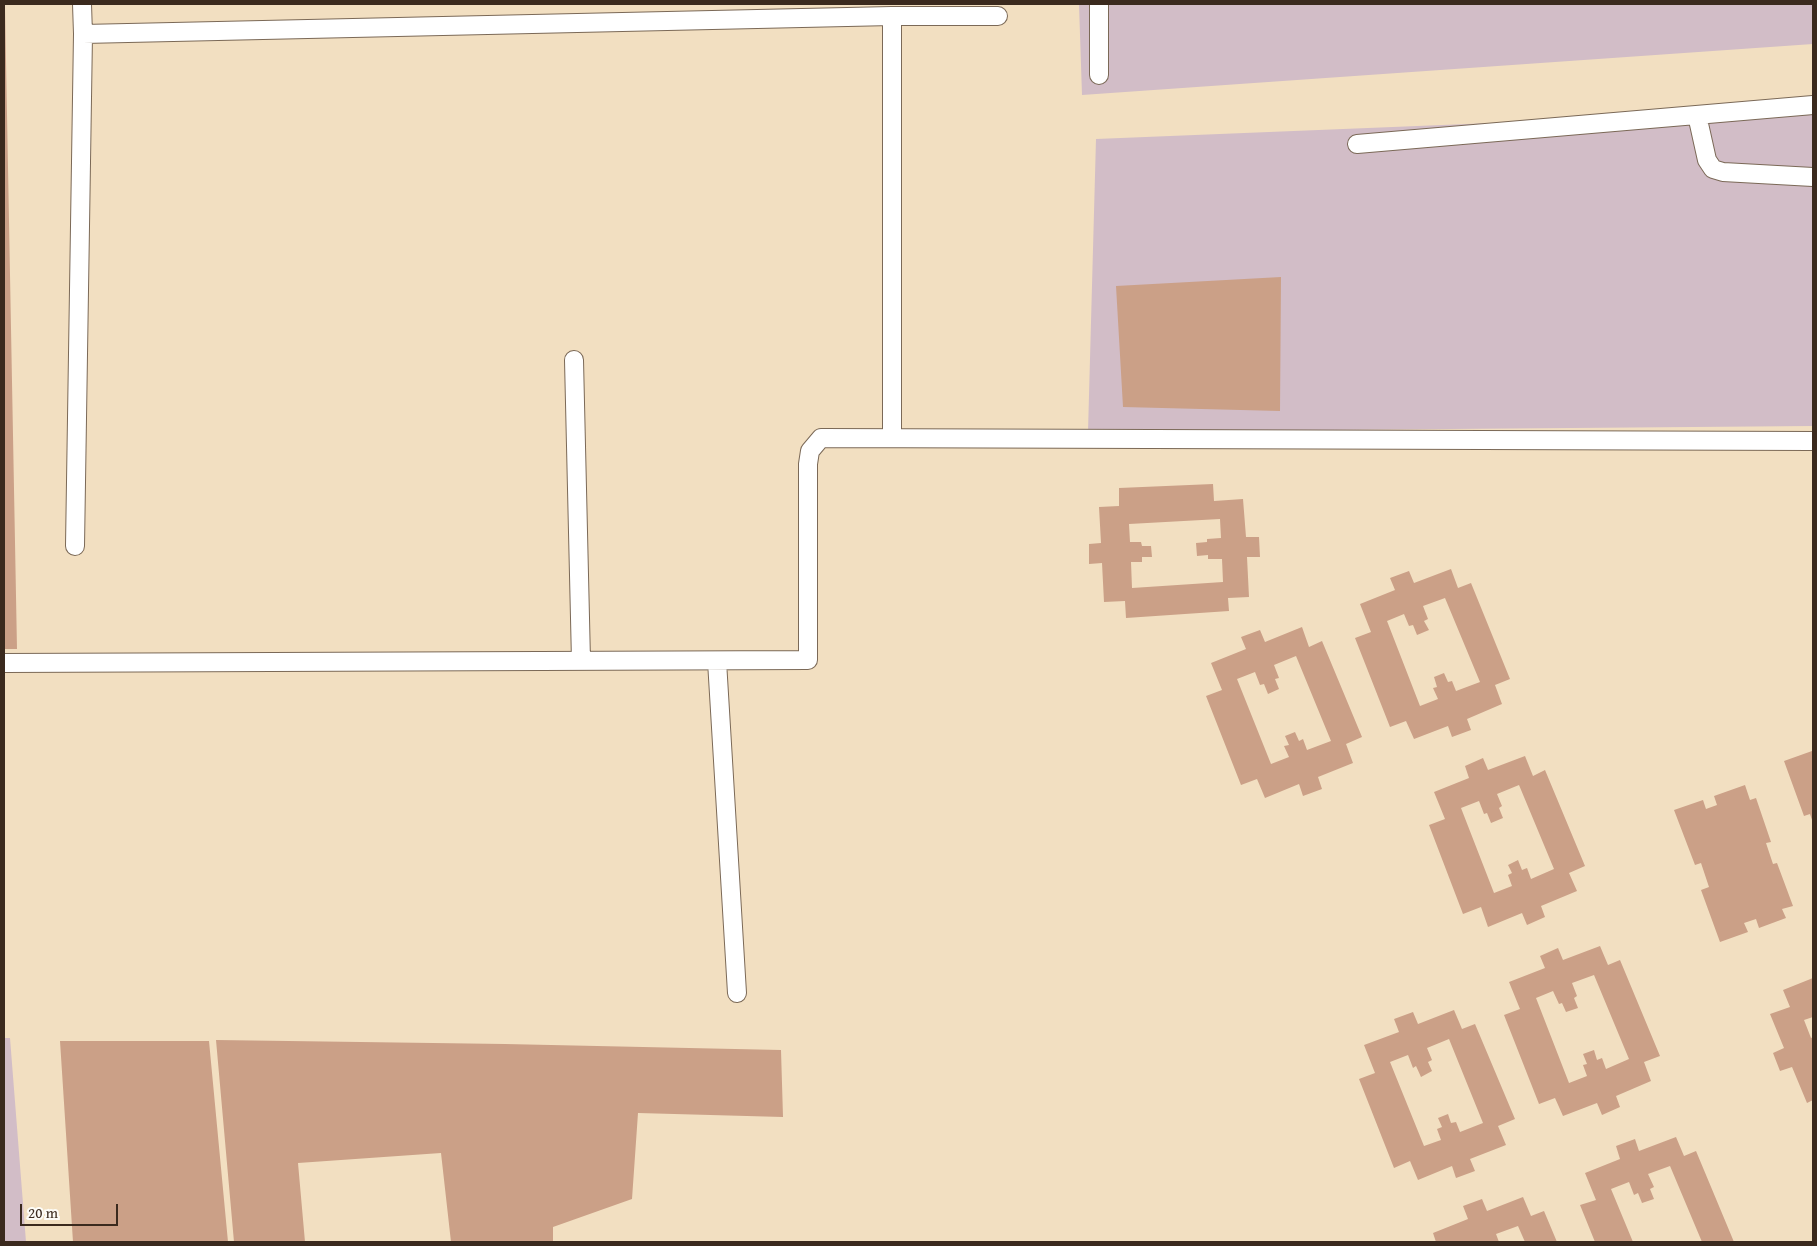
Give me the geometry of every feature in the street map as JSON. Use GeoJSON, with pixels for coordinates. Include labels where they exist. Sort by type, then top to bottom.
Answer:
{"type":"FeatureCollection","features":[{"type":"Feature","properties":{"kind":"lane"},"geometry":{"type":"LineString","coordinates":[[75,546],[82,4]]}},
{"type":"Feature","properties":{"kind":"lane"},"geometry":{"type":"LineString","coordinates":[[1099,4],[1099,75]]}},
{"type":"Feature","properties":{"kind":"lane"},"geometry":{"type":"LineString","coordinates":[[83,34],[892,16],[998,16]]}},
{"type":"Feature","properties":{"kind":"lane"},"geometry":{"type":"LineString","coordinates":[[892,16],[892,438]]}},
{"type":"Feature","properties":{"kind":"lane"},"geometry":{"type":"LineString","coordinates":[[1357,144],[1813,105]]}},
{"type":"Feature","properties":{"kind":"lane"},"geometry":{"type":"LineString","coordinates":[[1697,115],[1707,160],[1713,169],[1723,172],[1813,177]]}},
{"type":"Feature","properties":{"kind":"lane"},"geometry":{"type":"LineString","coordinates":[[574,360],[581,661]]}},
{"type":"Feature","properties":{"kind":"lane"},"geometry":{"type":"LineString","coordinates":[[4,663],[808,660],[808,464],[810,451],[821,438],[1813,441]]}},
{"type":"Feature","properties":{"kind":"lane"},"geometry":{"type":"LineString","coordinates":[[717,661],[737,993]]}},
{"type":"Feature","properties":{"kind":"shaded area"},"geometry":{"type":"Polygon","coordinates":[[[1079,4],[1813,4],[1813,44],[1082,95],[1079,4]]]}},
{"type":"Feature","properties":{"kind":"shaded area"},"geometry":{"type":"Polygon","coordinates":[[[1813,110],[1813,426],[1088,432],[1096,139],[1813,110]]]}},
{"type":"Feature","properties":{"kind":"shaded area"},"geometry":{"type":"Polygon","coordinates":[[[4,1038],[10,1038],[26,1242],[4,1242],[4,1038]]]}},
{"type":"Feature","properties":{"kind":"building"},"geometry":{"type":"Polygon","coordinates":[[[5,7],[17,649],[4,649],[5,7]]]}},
{"type":"Feature","properties":{"kind":"building"},"geometry":{"type":"Polygon","coordinates":[[[1281,277],[1280,411],[1123,407],[1116,286],[1281,277]]]}},
{"type":"Feature","properties":{"kind":"building"},"geometry":{"type":"Polygon","coordinates":[[[1213,484],[1214,501],[1243,499],[1246,537],[1259,537],[1260,557],[1247,557],[1249,597],[1228,598],[1229,611],[1126,618],[1125,601],[1104,602],[1102,563],[1089,564],[1089,544],[1101,543],[1099,507],[1119,506],[1119,488],[1213,484]],[[1220,519],[1129,524],[1130,542],[1141,542],[1142,546],[1151,546],[1152,557],[1142,557],[1142,562],[1131,562],[1132,588],[1223,582],[1222,559],[1208,559],[1208,555],[1197,556],[1196,543],[1207,542],[1207,539],[1221,538],[1220,519]]]}},
{"type":"Feature","properties":{"kind":"building"},"geometry":{"type":"Polygon","coordinates":[[[1451,569],[1458,588],[1471,583],[1510,679],[1495,685],[1502,704],[1467,719],[1471,730],[1452,737],[1448,726],[1414,739],[1406,721],[1390,727],[1355,638],[1371,632],[1360,604],[1395,590],[1390,578],[1409,571],[1414,583],[1451,569]],[[1445,598],[1423,606],[1428,619],[1424,621],[1429,630],[1417,635],[1413,625],[1409,626],[1404,614],[1387,621],[1420,706],[1438,699],[1433,688],[1437,687],[1434,677],[1444,673],[1448,682],[1452,681],[1456,691],[1480,682],[1445,598]]]}},
{"type":"Feature","properties":{"kind":"building"},"geometry":{"type":"Polygon","coordinates":[[[1302,627],[1309,647],[1322,641],[1362,737],[1346,744],[1353,763],[1318,777],[1322,789],[1303,796],[1299,784],[1265,798],[1257,779],[1241,785],[1206,696],[1222,690],[1211,663],[1246,649],[1241,637],[1260,630],[1265,642],[1302,627]],[[1296,656],[1274,665],[1279,678],[1275,679],[1279,689],[1268,694],[1264,684],[1260,685],[1255,672],[1237,679],[1271,764],[1289,757],[1284,746],[1289,745],[1285,736],[1295,732],[1299,741],[1303,739],[1307,750],[1331,741],[1296,656]]]}},
{"type":"Feature","properties":{"kind":"building"},"geometry":{"type":"Polygon","coordinates":[[[1812,751],[1813,823],[1810,814],[1804,816],[1784,761],[1812,751]]]}},
{"type":"Feature","properties":{"kind":"building"},"geometry":{"type":"Polygon","coordinates":[[[1525,756],[1533,776],[1545,770],[1585,866],[1569,873],[1577,891],[1541,906],[1545,917],[1527,925],[1522,913],[1488,927],[1481,907],[1463,914],[1429,825],[1445,819],[1434,792],[1469,778],[1465,766],[1483,758],[1488,770],[1525,756]],[[1519,785],[1497,794],[1502,806],[1499,808],[1503,818],[1491,823],[1487,813],[1484,814],[1479,801],[1461,808],[1494,893],[1512,886],[1508,875],[1512,873],[1508,865],[1518,860],[1522,870],[1527,868],[1531,879],[1554,869],[1519,785]]]}},
{"type":"Feature","properties":{"kind":"building"},"geometry":{"type":"Polygon","coordinates":[[[1745,785],[1750,800],[1756,798],[1771,842],[1766,843],[1773,864],[1777,863],[1793,906],[1782,909],[1786,918],[1759,928],[1756,919],[1744,923],[1748,932],[1720,942],[1701,890],[1709,887],[1701,863],[1695,865],[1674,810],[1703,800],[1706,809],[1717,805],[1714,796],[1745,785]]]}},
{"type":"Feature","properties":{"kind":"building"},"geometry":{"type":"Polygon","coordinates":[[[1600,946],[1608,965],[1620,960],[1660,1056],[1644,1062],[1651,1081],[1616,1096],[1620,1107],[1602,1115],[1597,1103],[1563,1116],[1555,1098],[1539,1104],[1504,1015],[1520,1009],[1509,982],[1545,968],[1540,956],[1558,948],[1563,960],[1600,946]],[[1594,975],[1572,983],[1577,996],[1574,998],[1578,1008],[1566,1012],[1562,1003],[1559,1004],[1553,991],[1536,998],[1569,1083],[1587,1076],[1583,1065],[1587,1064],[1583,1054],[1594,1050],[1597,1060],[1602,1058],[1606,1069],[1629,1059],[1594,975]]]}},
{"type":"Feature","properties":{"kind":"building"},"geometry":{"type":"Polygon","coordinates":[[[1813,978],[1813,1017],[1804,1020],[1811,1038],[1813,1037],[1813,1100],[1807,1103],[1792,1067],[1780,1071],[1773,1053],[1784,1048],[1770,1014],[1790,1007],[1783,990],[1813,978]]]}},
{"type":"Feature","properties":{"kind":"building"},"geometry":{"type":"Polygon","coordinates":[[[1454,1010],[1462,1029],[1475,1024],[1515,1119],[1498,1126],[1506,1145],[1470,1159],[1475,1171],[1456,1178],[1452,1166],[1418,1180],[1410,1161],[1394,1168],[1359,1079],[1375,1073],[1364,1045],[1399,1032],[1394,1019],[1413,1012],[1418,1024],[1454,1010]],[[1449,1039],[1427,1048],[1432,1060],[1428,1062],[1432,1071],[1421,1077],[1416,1066],[1413,1068],[1408,1055],[1390,1062],[1424,1146],[1441,1140],[1437,1129],[1442,1127],[1438,1118],[1448,1114],[1451,1123],[1456,1122],[1460,1132],[1483,1123],[1449,1039]]]}},
{"type":"Feature","properties":{"kind":"building"},"geometry":{"type":"Polygon","coordinates":[[[216,1040],[781,1050],[783,1117],[638,1113],[632,1199],[553,1227],[553,1242],[451,1242],[441,1153],[298,1163],[305,1242],[234,1242],[216,1040]]]}},
{"type":"Feature","properties":{"kind":"building"},"geometry":{"type":"Polygon","coordinates":[[[60,1041],[209,1041],[228,1242],[73,1242],[60,1041]]]}},
{"type":"Feature","properties":{"kind":"building"},"geometry":{"type":"Polygon","coordinates":[[[1676,1137],[1684,1156],[1696,1151],[1734,1242],[1702,1242],[1670,1166],[1648,1174],[1654,1187],[1650,1189],[1654,1199],[1642,1203],[1638,1193],[1634,1195],[1629,1182],[1611,1189],[1633,1242],[1595,1242],[1580,1205],[1596,1200],[1585,1173],[1620,1159],[1616,1146],[1635,1139],[1639,1151],[1676,1137]]]}},
{"type":"Feature","properties":{"kind":"building"},"geometry":{"type":"Polygon","coordinates":[[[1523,1197],[1531,1216],[1544,1211],[1557,1242],[1525,1242],[1518,1226],[1496,1234],[1499,1242],[1436,1242],[1433,1233],[1468,1219],[1463,1206],[1482,1199],[1487,1211],[1523,1197]]]}}]}
